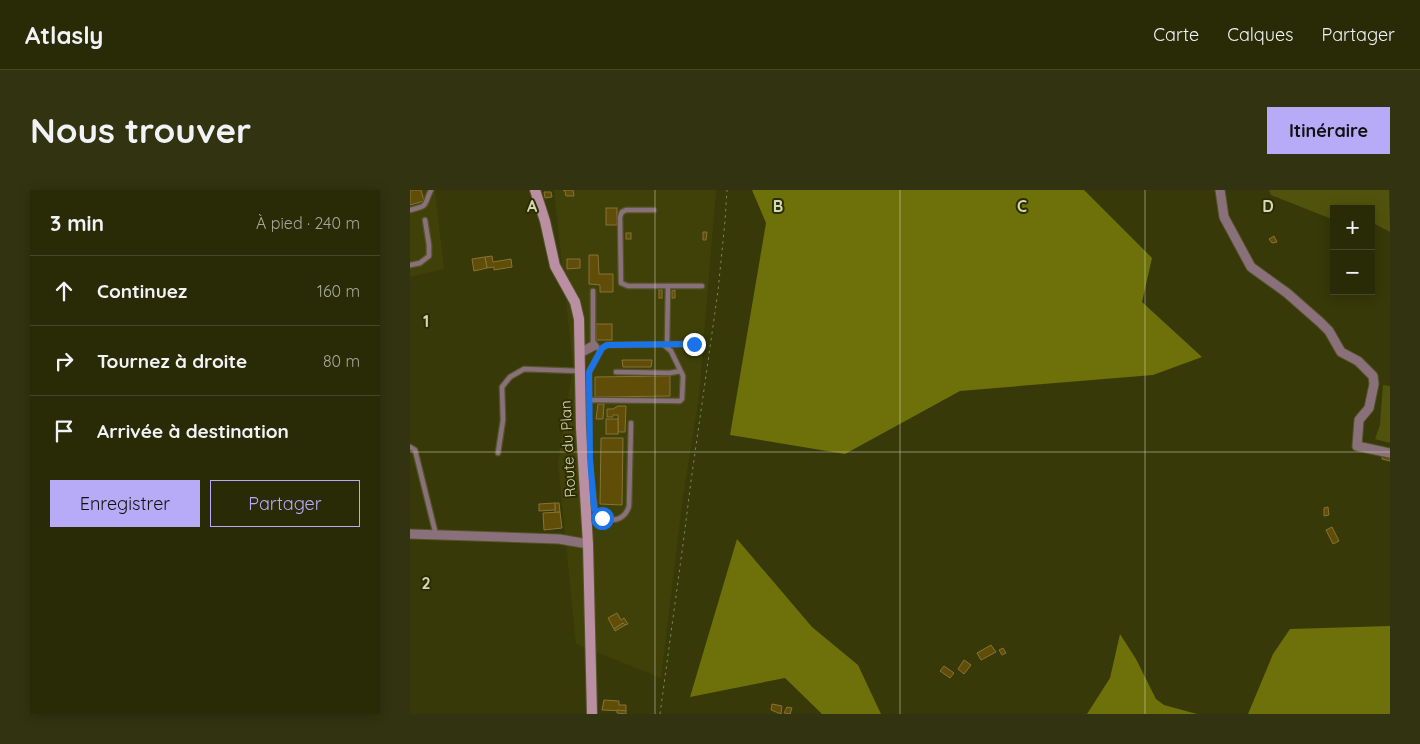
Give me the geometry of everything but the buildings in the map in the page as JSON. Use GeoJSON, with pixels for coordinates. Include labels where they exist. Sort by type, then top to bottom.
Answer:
{"type":"FeatureCollection","features":[{"type":"Feature","properties":{"kind":"street","name":"Route du Plan"},"geometry":{"type":"LineString","coordinates":[[535,190],[545,221],[555,266],[575,302],[579,319],[581,428],[588,544],[592,714]]}},
{"type":"Feature","properties":{"kind":"street"},"geometry":{"type":"LineString","coordinates":[[1220,190],[1224,217],[1251,267],[1287,293],[1320,322],[1329,331],[1341,352],[1358,360],[1373,376],[1374,384],[1369,408],[1359,420],[1357,446],[1390,453]]}},
{"type":"Feature","properties":{"kind":"street"},"geometry":{"type":"LineString","coordinates":[[580,353],[597,348]]}},
{"type":"Feature","properties":{"kind":"street"},"geometry":{"type":"LineString","coordinates":[[410,534],[559,539],[588,544]]}},
{"type":"Feature","properties":{"kind":"lane"},"geometry":{"type":"LineString","coordinates":[[410,210],[423,207],[431,190]]}},
{"type":"Feature","properties":{"kind":"lane"},"geometry":{"type":"LineString","coordinates":[[654,210],[626,210],[622,212],[620,217],[621,283],[628,286],[702,286]]}},
{"type":"Feature","properties":{"kind":"lane"},"geometry":{"type":"LineString","coordinates":[[410,266],[426,260],[429,256],[425,220]]}},
{"type":"Feature","properties":{"kind":"lane"},"geometry":{"type":"LineString","coordinates":[[590,400],[680,401],[682,399],[683,376],[671,351],[665,344],[668,286]]}},
{"type":"Feature","properties":{"kind":"lane"},"geometry":{"type":"LineString","coordinates":[[593,291],[593,341],[597,348],[589,372],[590,458],[594,509],[608,520],[624,516],[629,506],[631,423]]}},
{"type":"Feature","properties":{"kind":"lane"},"geometry":{"type":"LineString","coordinates":[[597,348],[607,345],[694,344]]}},
{"type":"Feature","properties":{"kind":"lane"},"geometry":{"type":"LineString","coordinates":[[498,453],[503,420],[502,387],[510,377],[524,369],[580,371]]}},
{"type":"Feature","properties":{"kind":"lane"},"geometry":{"type":"LineString","coordinates":[[616,372],[670,373],[680,370]]}},
{"type":"Feature","properties":{"kind":"lane"},"geometry":{"type":"LineString","coordinates":[[410,447],[415,450],[436,535]]}},
{"type":"Feature","properties":{"kind":"path"},"geometry":{"type":"LineString","coordinates":[[660,714],[718,291],[727,190]]}},
{"type":"Feature","properties":{"kind":"shaded area"},"geometry":{"type":"Polygon","coordinates":[[[410,190],[435,190],[444,269],[410,277],[410,190]]]}},
{"type":"Feature","properties":{"kind":"shaded area"},"geometry":{"type":"Polygon","coordinates":[[[554,190],[716,190],[699,397],[683,497],[661,678],[576,644],[558,463],[573,366],[554,190]]]}},
{"type":"Feature","properties":{"kind":"shaded area"},"geometry":{"type":"Polygon","coordinates":[[[752,190],[1084,190],[1152,258],[1142,302],[1202,357],[1153,375],[960,391],[845,454],[730,435],[766,223],[752,190]]]}},
{"type":"Feature","properties":{"kind":"shaded area"},"geometry":{"type":"Polygon","coordinates":[[[1269,190],[1389,190],[1390,232],[1375,224],[1375,205],[1330,205],[1330,218],[1271,195],[1269,190]]]}},
{"type":"Feature","properties":{"kind":"shaded area"},"geometry":{"type":"Polygon","coordinates":[[[1383,385],[1390,386],[1390,443],[1375,439],[1380,425],[1383,385]]]}},
{"type":"Feature","properties":{"kind":"shaded area"},"geometry":{"type":"Polygon","coordinates":[[[737,539],[812,627],[858,665],[881,714],[822,714],[785,678],[690,697],[737,539]]]}},
{"type":"Feature","properties":{"kind":"shaded area"},"geometry":{"type":"Polygon","coordinates":[[[1390,626],[1390,714],[1248,714],[1273,654],[1290,629],[1390,626]]]}},
{"type":"Feature","properties":{"kind":"shaded area"},"geometry":{"type":"Polygon","coordinates":[[[1120,634],[1136,659],[1156,699],[1164,705],[1197,714],[1087,714],[1110,678],[1120,634]]]}},
{"type":"Feature","properties":{"kind":"route"},"geometry":{"type":"LineString","coordinates":[[602,518],[594,509],[590,458],[589,372],[602,348],[607,345],[694,344]]}}]}
